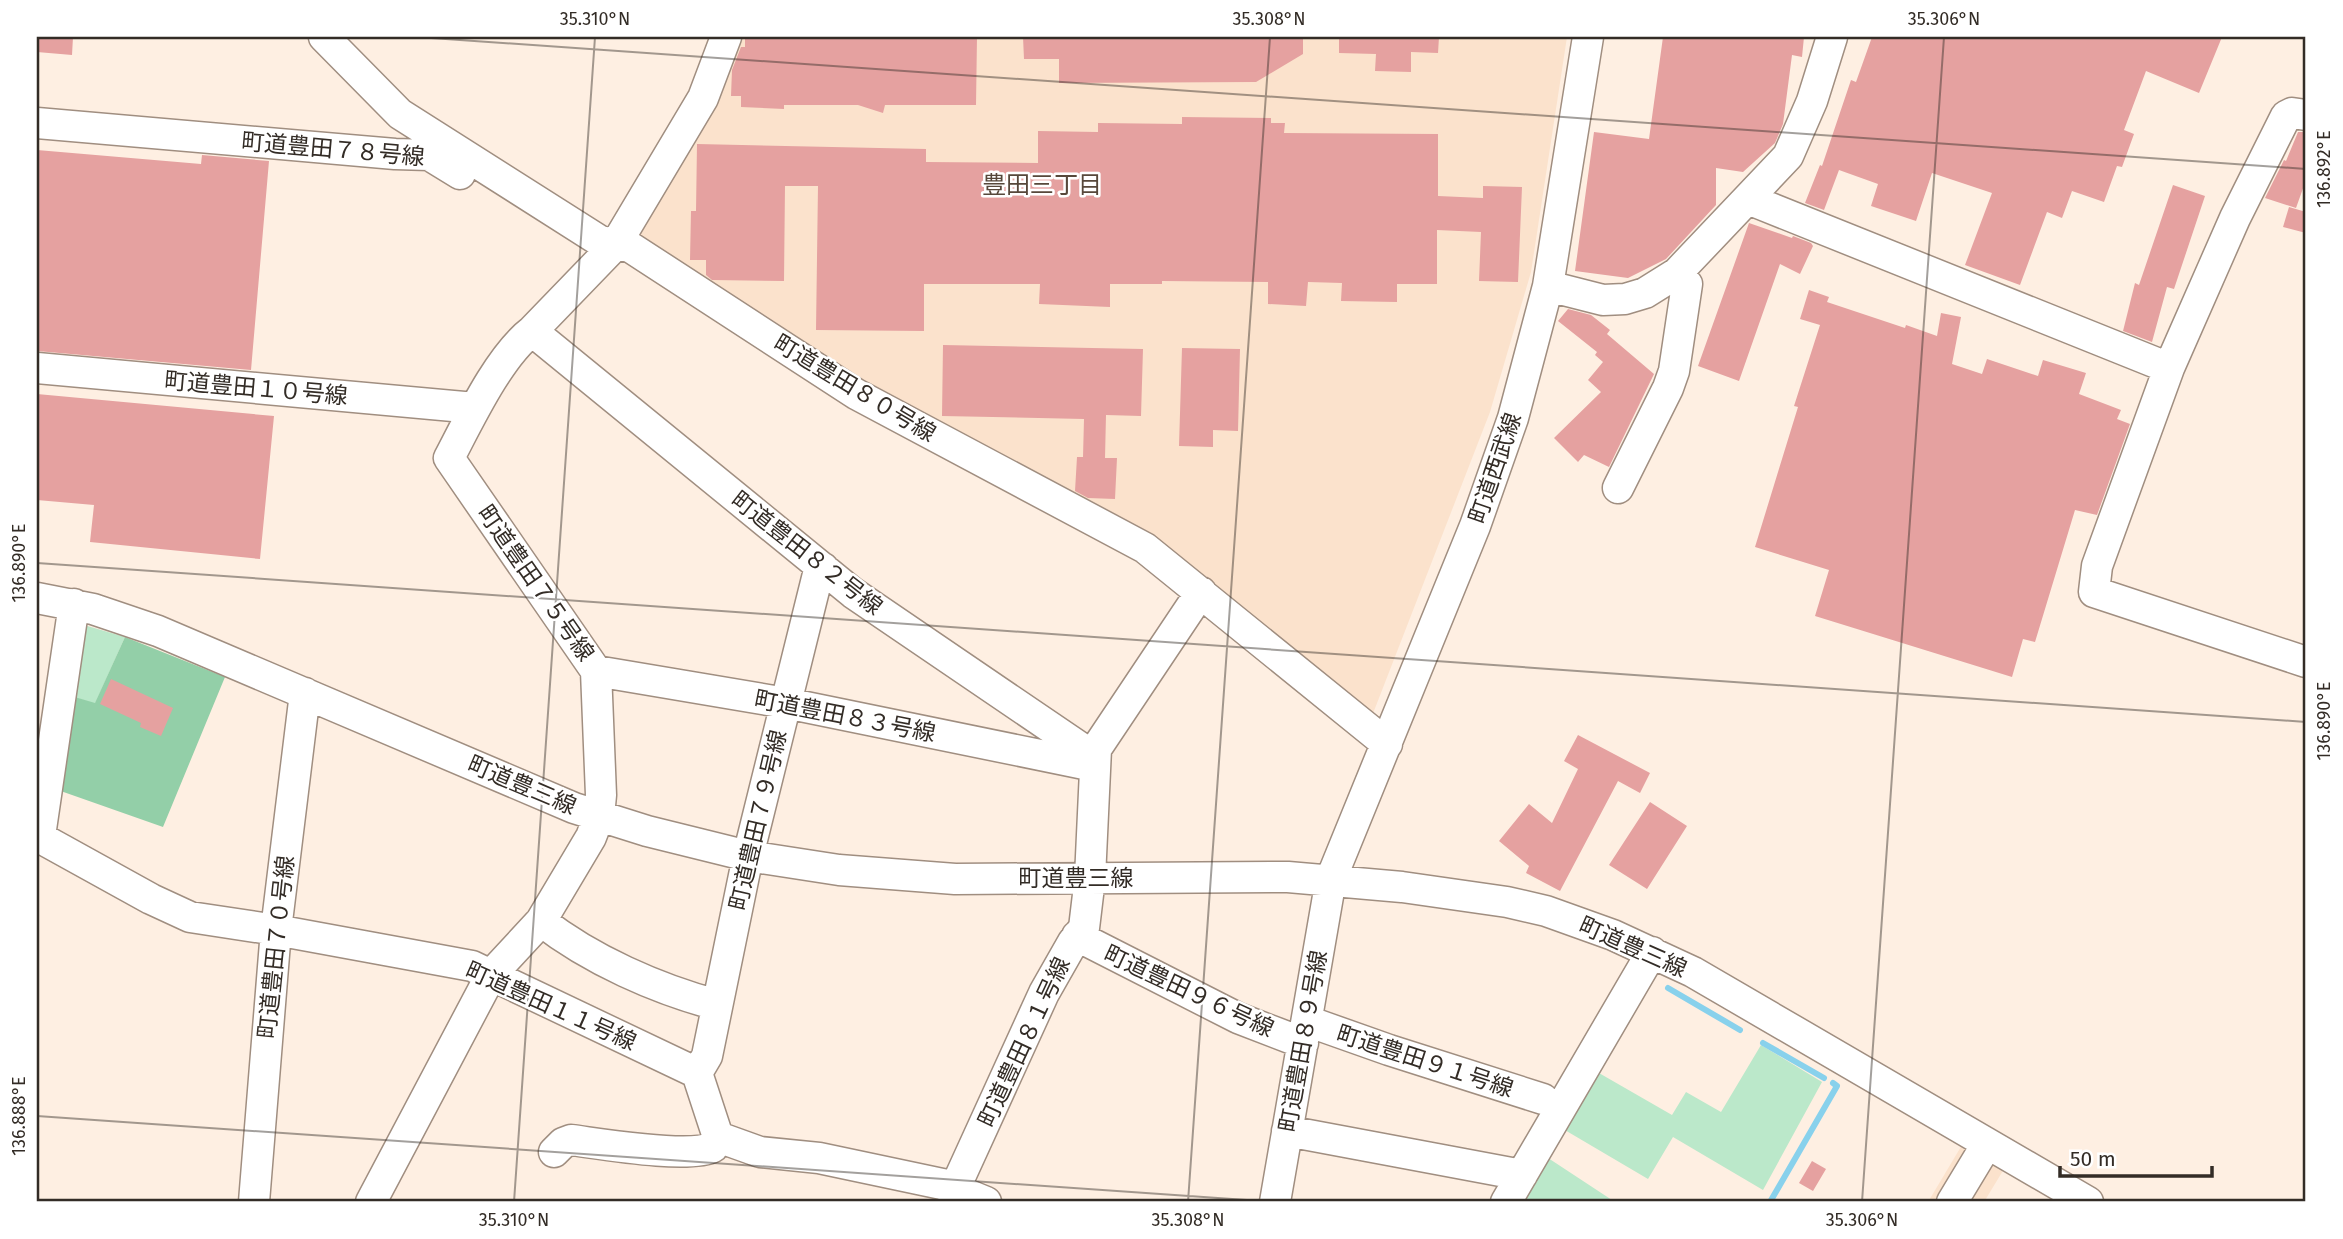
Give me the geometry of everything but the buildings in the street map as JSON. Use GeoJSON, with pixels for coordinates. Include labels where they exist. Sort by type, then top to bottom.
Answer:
{"type":"FeatureCollection","features":[{"type":"Feature","properties":{"kind":"street","name":"町道豊田８０号線"},"geometry":{"type":"LineString","coordinates":[[324,37],[400,114],[600,241],[608,253],[630,247],[856,394],[1130,538],[1201,592],[1387,744]]}},
{"type":"Feature","properties":{"kind":"street","name":"町道豊田７５号線"},"geometry":{"type":"LineString","coordinates":[[371,1202],[491,975],[541,921],[591,837],[599,816],[601,795],[596,671],[449,458],[475,408],[518,342],[608,253],[703,98],[726,37]]}},
{"type":"Feature","properties":{"kind":"street","name":"町道西武線"},"geometry":{"type":"LineString","coordinates":[[1331,879],[1475,526],[1513,418],[1548,286],[1588,37]]}},
{"type":"Feature","properties":{"kind":"street"},"geometry":{"type":"LineString","coordinates":[[1548,286],[1603,300],[1625,299],[1645,293],[1678,273],[1788,156],[1812,101],[1832,37]]}},
{"type":"Feature","properties":{"kind":"street"},"geometry":{"type":"LineString","coordinates":[[37,103],[413,138],[426,131]]}},
{"type":"Feature","properties":{"kind":"street"},"geometry":{"type":"LineString","coordinates":[[2306,116],[2292,113],[2286,116],[2235,218],[2169,368],[2097,566],[2094,592],[2306,662]]}},
{"type":"Feature","properties":{"kind":"street","name":"町道豊田７８号線"},"geometry":{"type":"LineString","coordinates":[[37,123],[429,155],[608,253]]}},
{"type":"Feature","properties":{"kind":"street"},"geometry":{"type":"LineString","coordinates":[[1748,199],[2169,368]]}},
{"type":"Feature","properties":{"kind":"street"},"geometry":{"type":"LineString","coordinates":[[1618,488],[1674,371],[1687,284],[1678,273]]}},
{"type":"Feature","properties":{"kind":"street","name":"町道豊田８２号線"},"geometry":{"type":"LineString","coordinates":[[532,331],[853,593],[1094,761]]}},
{"type":"Feature","properties":{"kind":"street","name":"町道豊田１０号線"},"geometry":{"type":"LineString","coordinates":[[37,369],[475,408]]}},
{"type":"Feature","properties":{"kind":"street","name":"町道豊田７９号線"},"geometry":{"type":"LineString","coordinates":[[697,1073],[707,1056],[748,856],[818,574],[823,568]]}},
{"type":"Feature","properties":{"kind":"street","name":"町道豊田８１号線"},"geometry":{"type":"LineString","coordinates":[[955,1188],[1044,993],[1084,928],[1090,878],[1096,749],[1201,592]]}},
{"type":"Feature","properties":{"kind":"street","name":"町道豊三線"},"geometry":{"type":"LineString","coordinates":[[37,598],[74,604],[158,631],[529,789],[599,816],[748,856],[839,870],[955,879],[1331,879],[1507,902],[1546,911],[1652,952],[1693,972],[1987,1144],[2054,1194],[2088,1202]]}},
{"type":"Feature","properties":{"kind":"street"},"geometry":{"type":"LineString","coordinates":[[38,836],[74,604]]}},
{"type":"Feature","properties":{"kind":"street","name":"町道豊田８３号線"},"geometry":{"type":"LineString","coordinates":[[596,671],[1094,761]]}},
{"type":"Feature","properties":{"kind":"street","name":"町道豊田７０号線"},"geometry":{"type":"LineString","coordinates":[[254,1202],[276,930],[305,693]]}},
{"type":"Feature","properties":{"kind":"street","name":"町道豊田１１号線"},"geometry":{"type":"LineString","coordinates":[[38,836],[183,914],[472,966],[697,1073]]}},
{"type":"Feature","properties":{"kind":"street","name":"町道豊田８９号線"},"geometry":{"type":"LineString","coordinates":[[1275,1202],[1331,879]]}},
{"type":"Feature","properties":{"kind":"street"},"geometry":{"type":"LineString","coordinates":[[541,921],[626,972],[681,995],[717,1005]]}},
{"type":"Feature","properties":{"kind":"street","name":"町道豊田９６号線"},"geometry":{"type":"LineString","coordinates":[[1077,936],[1238,1018],[1305,1032]]}},
{"type":"Feature","properties":{"kind":"street"},"geometry":{"type":"LineString","coordinates":[[1506,1202],[1518,1175],[1652,952]]}},
{"type":"Feature","properties":{"kind":"street","name":"町道豊田９１号線"},"geometry":{"type":"LineString","coordinates":[[1305,1032],[1389,1051],[1543,1099]]}},
{"type":"Feature","properties":{"kind":"street"},"geometry":{"type":"LineString","coordinates":[[554,1152],[563,1143],[571,1140],[650,1150],[705,1150],[713,1147],[718,1137],[697,1073]]}},
{"type":"Feature","properties":{"kind":"street"},"geometry":{"type":"LineString","coordinates":[[1287,1131],[1518,1175]]}},
{"type":"Feature","properties":{"kind":"street"},"geometry":{"type":"LineString","coordinates":[[718,1137],[760,1152],[866,1166],[955,1188],[986,1202]]}},
{"type":"Feature","properties":{"kind":"street"},"geometry":{"type":"LineString","coordinates":[[1952,1202],[1987,1144]]}},
{"type":"Feature","properties":{"kind":"shaded area"},"geometry":{"type":"Polygon","coordinates":[[[737,37],[1567,37],[1531,272],[1490,412],[1372,716],[1156,543],[864,387],[634,240],[737,37]]]}},
{"type":"Feature","properties":{"kind":"shaded area"},"geometry":{"type":"Polygon","coordinates":[[[1962,1145],[2004,1169],[1984,1202],[1928,1202],[1962,1145]]]}},
{"type":"Feature","properties":{"kind":"green space"},"geometry":{"type":"Polygon","coordinates":[[[84,625],[125,637],[95,704],[68,695],[84,625]]]}},
{"type":"Feature","properties":{"kind":"green space"},"geometry":{"type":"Polygon","coordinates":[[[125,637],[225,677],[163,827],[55,789],[68,695],[95,703],[125,637]]]}},
{"type":"Feature","properties":{"kind":"green space"},"geometry":{"type":"Polygon","coordinates":[[[1761,1045],[1822,1082],[1763,1190],[1673,1137],[1648,1179],[1558,1126],[1592,1069],[1672,1115],[1686,1092],[1721,1112],[1761,1045]]]}},
{"type":"Feature","properties":{"kind":"green space"},"geometry":{"type":"Polygon","coordinates":[[[1542,1154],[1615,1202],[1521,1202],[1542,1154]]]}},
{"type":"Feature","properties":{"kind":"waterway"},"geometry":{"type":"LineString","coordinates":[[1668,988],[1740,1030]]}},
{"type":"Feature","properties":{"kind":"waterway"},"geometry":{"type":"LineString","coordinates":[[1763,1043],[1824,1078]]}},
{"type":"Feature","properties":{"kind":"waterway"},"geometry":{"type":"LineString","coordinates":[[1770,1202],[1837,1086],[1833,1083]]}},
{"type":"Feature","properties":{"kind":"district","name":"豊田三丁目"},"geometry":{"type":"Point","coordinates":[1042,185]}}]}
